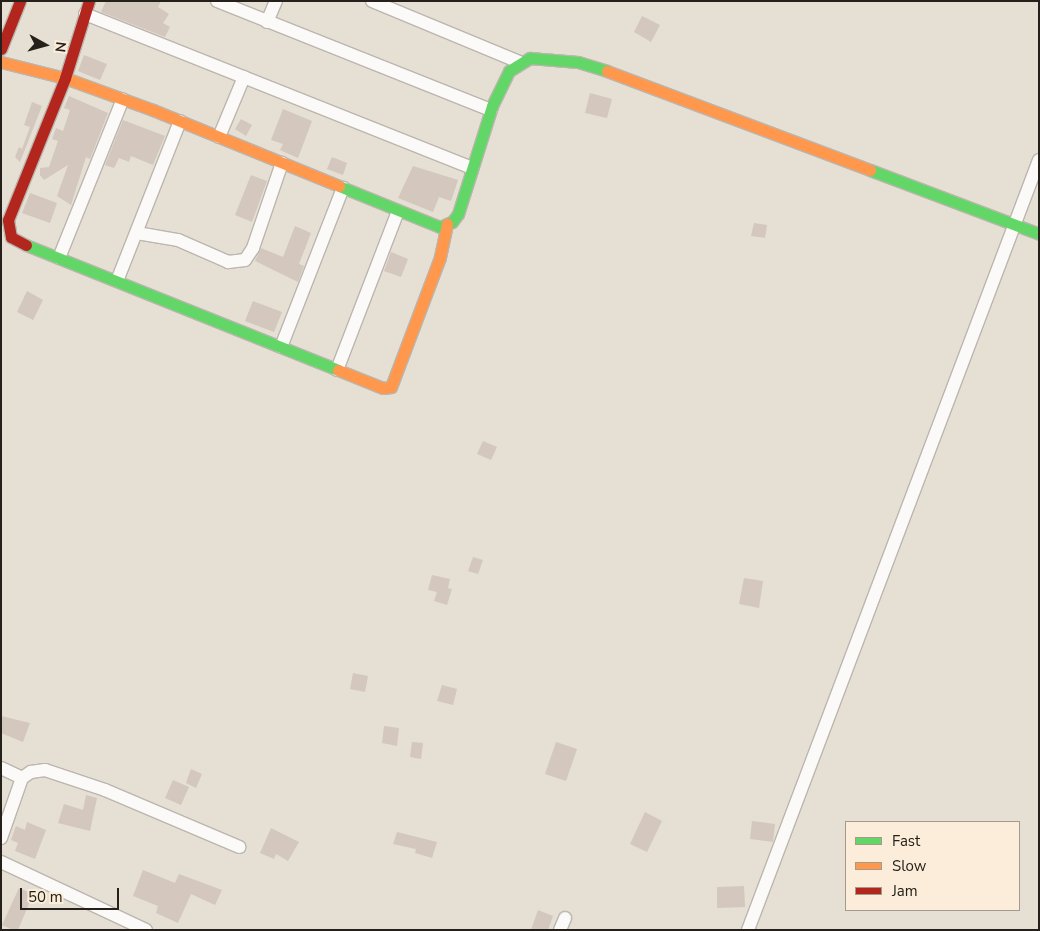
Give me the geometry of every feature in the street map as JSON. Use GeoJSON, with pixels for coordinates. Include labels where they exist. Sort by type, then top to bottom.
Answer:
{"type":"FeatureCollection","features":[{"type":"Feature","properties":{"kind":"street"},"geometry":{"type":"LineString","coordinates":[[1,49],[20,1]]}},
{"type":"Feature","properties":{"kind":"street"},"geometry":{"type":"LineString","coordinates":[[90,1],[65,78],[8,220],[11,237],[383,388],[391,387],[397,378],[440,257],[447,224],[458,214],[499,88],[518,62],[530,58],[561,60],[616,73],[1039,234]]}},
{"type":"Feature","properties":{"kind":"street"},"geometry":{"type":"LineString","coordinates":[[217,1],[491,110]]}},
{"type":"Feature","properties":{"kind":"street"},"geometry":{"type":"LineString","coordinates":[[267,22],[276,1]]}},
{"type":"Feature","properties":{"kind":"street"},"geometry":{"type":"LineString","coordinates":[[372,1],[518,62]]}},
{"type":"Feature","properties":{"kind":"street"},"geometry":{"type":"LineString","coordinates":[[85,14],[472,168]]}},
{"type":"Feature","properties":{"kind":"street"},"geometry":{"type":"LineString","coordinates":[[1,62],[65,78],[180,122],[434,225],[447,224]]}},
{"type":"Feature","properties":{"kind":"street"},"geometry":{"type":"LineString","coordinates":[[219,138],[244,77]]}},
{"type":"Feature","properties":{"kind":"street"},"geometry":{"type":"LineString","coordinates":[[60,258],[123,100]]}},
{"type":"Feature","properties":{"kind":"street"},"geometry":{"type":"LineString","coordinates":[[117,281],[180,122]]}},
{"type":"Feature","properties":{"kind":"street"},"geometry":{"type":"LineString","coordinates":[[748,930],[1013,224],[1039,160]]}},
{"type":"Feature","properties":{"kind":"street"},"geometry":{"type":"LineString","coordinates":[[137,233],[178,240],[228,262],[244,260],[253,248],[282,163]]}},
{"type":"Feature","properties":{"kind":"street"},"geometry":{"type":"LineString","coordinates":[[281,347],[343,188]]}},
{"type":"Feature","properties":{"kind":"street"},"geometry":{"type":"LineString","coordinates":[[337,370],[398,211]]}},
{"type":"Feature","properties":{"kind":"street"},"geometry":{"type":"LineString","coordinates":[[1,768],[22,778]]}},
{"type":"Feature","properties":{"kind":"street"},"geometry":{"type":"LineString","coordinates":[[1,838],[22,778],[38,770],[67,776],[239,847]]}},
{"type":"Feature","properties":{"kind":"street"},"geometry":{"type":"LineString","coordinates":[[1,862],[146,930]]}},
{"type":"Feature","properties":{"kind":"building"},"geometry":{"type":"Polygon","coordinates":[[[106,1],[161,1],[158,7],[169,14],[163,23],[170,27],[165,37],[101,12],[106,1]]]}},
{"type":"Feature","properties":{"kind":"building"},"geometry":{"type":"Polygon","coordinates":[[[642,16],[660,25],[651,42],[634,32],[642,16]]]}},
{"type":"Feature","properties":{"kind":"building"},"geometry":{"type":"Polygon","coordinates":[[[84,55],[107,64],[100,80],[78,71],[84,55]]]}},
{"type":"Feature","properties":{"kind":"building"},"geometry":{"type":"Polygon","coordinates":[[[590,93],[612,99],[607,118],[585,113],[590,93]]]}},
{"type":"Feature","properties":{"kind":"building"},"geometry":{"type":"Polygon","coordinates":[[[69,96],[108,113],[90,159],[86,157],[71,205],[57,196],[68,165],[44,180],[40,175],[40,168],[49,167],[58,141],[52,139],[56,128],[63,131],[70,110],[64,108],[69,96]]]}},
{"type":"Feature","properties":{"kind":"building"},"geometry":{"type":"Polygon","coordinates":[[[32,102],[42,106],[20,162],[15,157],[19,147],[22,149],[30,127],[24,125],[32,102]]]}},
{"type":"Feature","properties":{"kind":"building"},"geometry":{"type":"Polygon","coordinates":[[[283,109],[312,121],[298,158],[280,150],[283,144],[271,140],[283,109]]]}},
{"type":"Feature","properties":{"kind":"building"},"geometry":{"type":"Polygon","coordinates":[[[241,119],[252,125],[246,136],[235,129],[241,119]]]}},
{"type":"Feature","properties":{"kind":"building"},"geometry":{"type":"Polygon","coordinates":[[[123,120],[165,136],[153,165],[131,156],[129,162],[119,158],[114,168],[105,165],[123,120]]]}},
{"type":"Feature","properties":{"kind":"building"},"geometry":{"type":"Polygon","coordinates":[[[332,157],[347,163],[343,175],[327,169],[332,157]]]}},
{"type":"Feature","properties":{"kind":"building"},"geometry":{"type":"Polygon","coordinates":[[[413,166],[458,180],[451,201],[439,197],[433,212],[398,198],[413,166]]]}},
{"type":"Feature","properties":{"kind":"building"},"geometry":{"type":"Polygon","coordinates":[[[251,175],[267,181],[252,222],[235,215],[251,175]]]}},
{"type":"Feature","properties":{"kind":"building"},"geometry":{"type":"Polygon","coordinates":[[[30,193],[57,203],[50,223],[22,213],[30,193]]]}},
{"type":"Feature","properties":{"kind":"building"},"geometry":{"type":"Polygon","coordinates":[[[754,223],[767,225],[765,238],[751,236],[754,223]]]}},
{"type":"Feature","properties":{"kind":"building"},"geometry":{"type":"Polygon","coordinates":[[[295,226],[311,233],[299,264],[304,266],[298,282],[255,261],[261,248],[283,257],[295,226]]]}},
{"type":"Feature","properties":{"kind":"building"},"geometry":{"type":"Polygon","coordinates":[[[391,252],[408,259],[401,277],[384,271],[391,252]]]}},
{"type":"Feature","properties":{"kind":"building"},"geometry":{"type":"Polygon","coordinates":[[[27,291],[43,300],[33,320],[17,312],[27,291]]]}},
{"type":"Feature","properties":{"kind":"building"},"geometry":{"type":"Polygon","coordinates":[[[253,301],[282,312],[274,332],[245,321],[253,301]]]}},
{"type":"Feature","properties":{"kind":"building"},"geometry":{"type":"Polygon","coordinates":[[[483,441],[497,447],[491,460],[477,454],[483,441]]]}},
{"type":"Feature","properties":{"kind":"building"},"geometry":{"type":"Polygon","coordinates":[[[473,557],[483,560],[478,574],[468,571],[473,557]]]}},
{"type":"Feature","properties":{"kind":"building"},"geometry":{"type":"Polygon","coordinates":[[[432,575],[450,579],[448,588],[452,589],[447,605],[434,601],[437,592],[428,590],[432,575]]]}},
{"type":"Feature","properties":{"kind":"building"},"geometry":{"type":"Polygon","coordinates":[[[744,578],[763,581],[759,608],[739,604],[744,578]]]}},
{"type":"Feature","properties":{"kind":"building"},"geometry":{"type":"Polygon","coordinates":[[[353,673],[368,676],[365,692],[350,689],[353,673]]]}},
{"type":"Feature","properties":{"kind":"building"},"geometry":{"type":"Polygon","coordinates":[[[442,685],[457,689],[453,705],[437,701],[442,685]]]}},
{"type":"Feature","properties":{"kind":"building"},"geometry":{"type":"Polygon","coordinates":[[[1,716],[30,723],[23,742],[1,733],[1,716]]]}},
{"type":"Feature","properties":{"kind":"building"},"geometry":{"type":"Polygon","coordinates":[[[384,726],[399,728],[397,746],[382,743],[384,726]]]}},
{"type":"Feature","properties":{"kind":"building"},"geometry":{"type":"Polygon","coordinates":[[[412,742],[423,743],[421,759],[410,757],[412,742]]]}},
{"type":"Feature","properties":{"kind":"building"},"geometry":{"type":"Polygon","coordinates":[[[556,742],[577,749],[566,781],[545,774],[556,742]]]}},
{"type":"Feature","properties":{"kind":"building"},"geometry":{"type":"Polygon","coordinates":[[[191,769],[202,774],[196,788],[186,783],[191,769]]]}},
{"type":"Feature","properties":{"kind":"building"},"geometry":{"type":"Polygon","coordinates":[[[173,780],[189,787],[181,805],[165,798],[173,780]]]}},
{"type":"Feature","properties":{"kind":"building"},"geometry":{"type":"Polygon","coordinates":[[[86,795],[97,798],[90,831],[58,823],[64,804],[83,810],[86,795]]]}},
{"type":"Feature","properties":{"kind":"building"},"geometry":{"type":"Polygon","coordinates":[[[645,812],[662,821],[647,852],[630,844],[645,812]]]}},
{"type":"Feature","properties":{"kind":"building"},"geometry":{"type":"Polygon","coordinates":[[[752,821],[775,824],[773,842],[750,839],[752,821]]]}},
{"type":"Feature","properties":{"kind":"building"},"geometry":{"type":"Polygon","coordinates":[[[27,822],[46,830],[35,859],[15,851],[18,843],[11,840],[16,826],[25,830],[27,822]]]}},
{"type":"Feature","properties":{"kind":"building"},"geometry":{"type":"Polygon","coordinates":[[[271,828],[299,842],[288,861],[276,854],[274,859],[260,853],[271,828]]]}},
{"type":"Feature","properties":{"kind":"building"},"geometry":{"type":"Polygon","coordinates":[[[397,832],[437,842],[432,858],[415,853],[416,849],[393,844],[397,832]]]}},
{"type":"Feature","properties":{"kind":"building"},"geometry":{"type":"Polygon","coordinates":[[[143,870],[175,883],[179,874],[222,890],[215,905],[191,894],[178,923],[156,913],[158,906],[133,896],[143,870]]]}},
{"type":"Feature","properties":{"kind":"building"},"geometry":{"type":"Polygon","coordinates":[[[744,886],[745,907],[717,908],[717,887],[744,886]]]}},
{"type":"Feature","properties":{"kind":"building"},"geometry":{"type":"Polygon","coordinates":[[[19,888],[33,894],[18,930],[13,930],[2,925],[19,888]]]}},
{"type":"Feature","properties":{"kind":"building"},"geometry":{"type":"Polygon","coordinates":[[[538,910],[553,916],[548,930],[531,930],[538,910]]]}},
{"type":"Feature","properties":{"kind":"traffic: fast"},"geometry":{"type":"LineString","coordinates":[[339,186],[440,227],[452,222],[458,214],[492,106],[509,71],[530,58],[578,62],[607,71]]}},
{"type":"Feature","properties":{"kind":"traffic: fast"},"geometry":{"type":"LineString","coordinates":[[870,170],[1039,234]]}},
{"type":"Feature","properties":{"kind":"traffic: fast"},"geometry":{"type":"LineString","coordinates":[[26,245],[338,370]]}},
{"type":"Feature","properties":{"kind":"traffic: slow"},"geometry":{"type":"LineString","coordinates":[[1,62],[65,78],[153,110],[339,186]]}},
{"type":"Feature","properties":{"kind":"traffic: slow"},"geometry":{"type":"LineString","coordinates":[[607,71],[870,170]]}},
{"type":"Feature","properties":{"kind":"traffic: slow"},"geometry":{"type":"LineString","coordinates":[[338,370],[383,388],[391,387],[440,257],[447,224]]}},
{"type":"Feature","properties":{"kind":"traffic: jam"},"geometry":{"type":"LineString","coordinates":[[1,49],[20,1]]}},
{"type":"Feature","properties":{"kind":"traffic: jam"},"geometry":{"type":"LineString","coordinates":[[26,245],[11,237],[8,220],[65,78],[89,1]]}}]}
